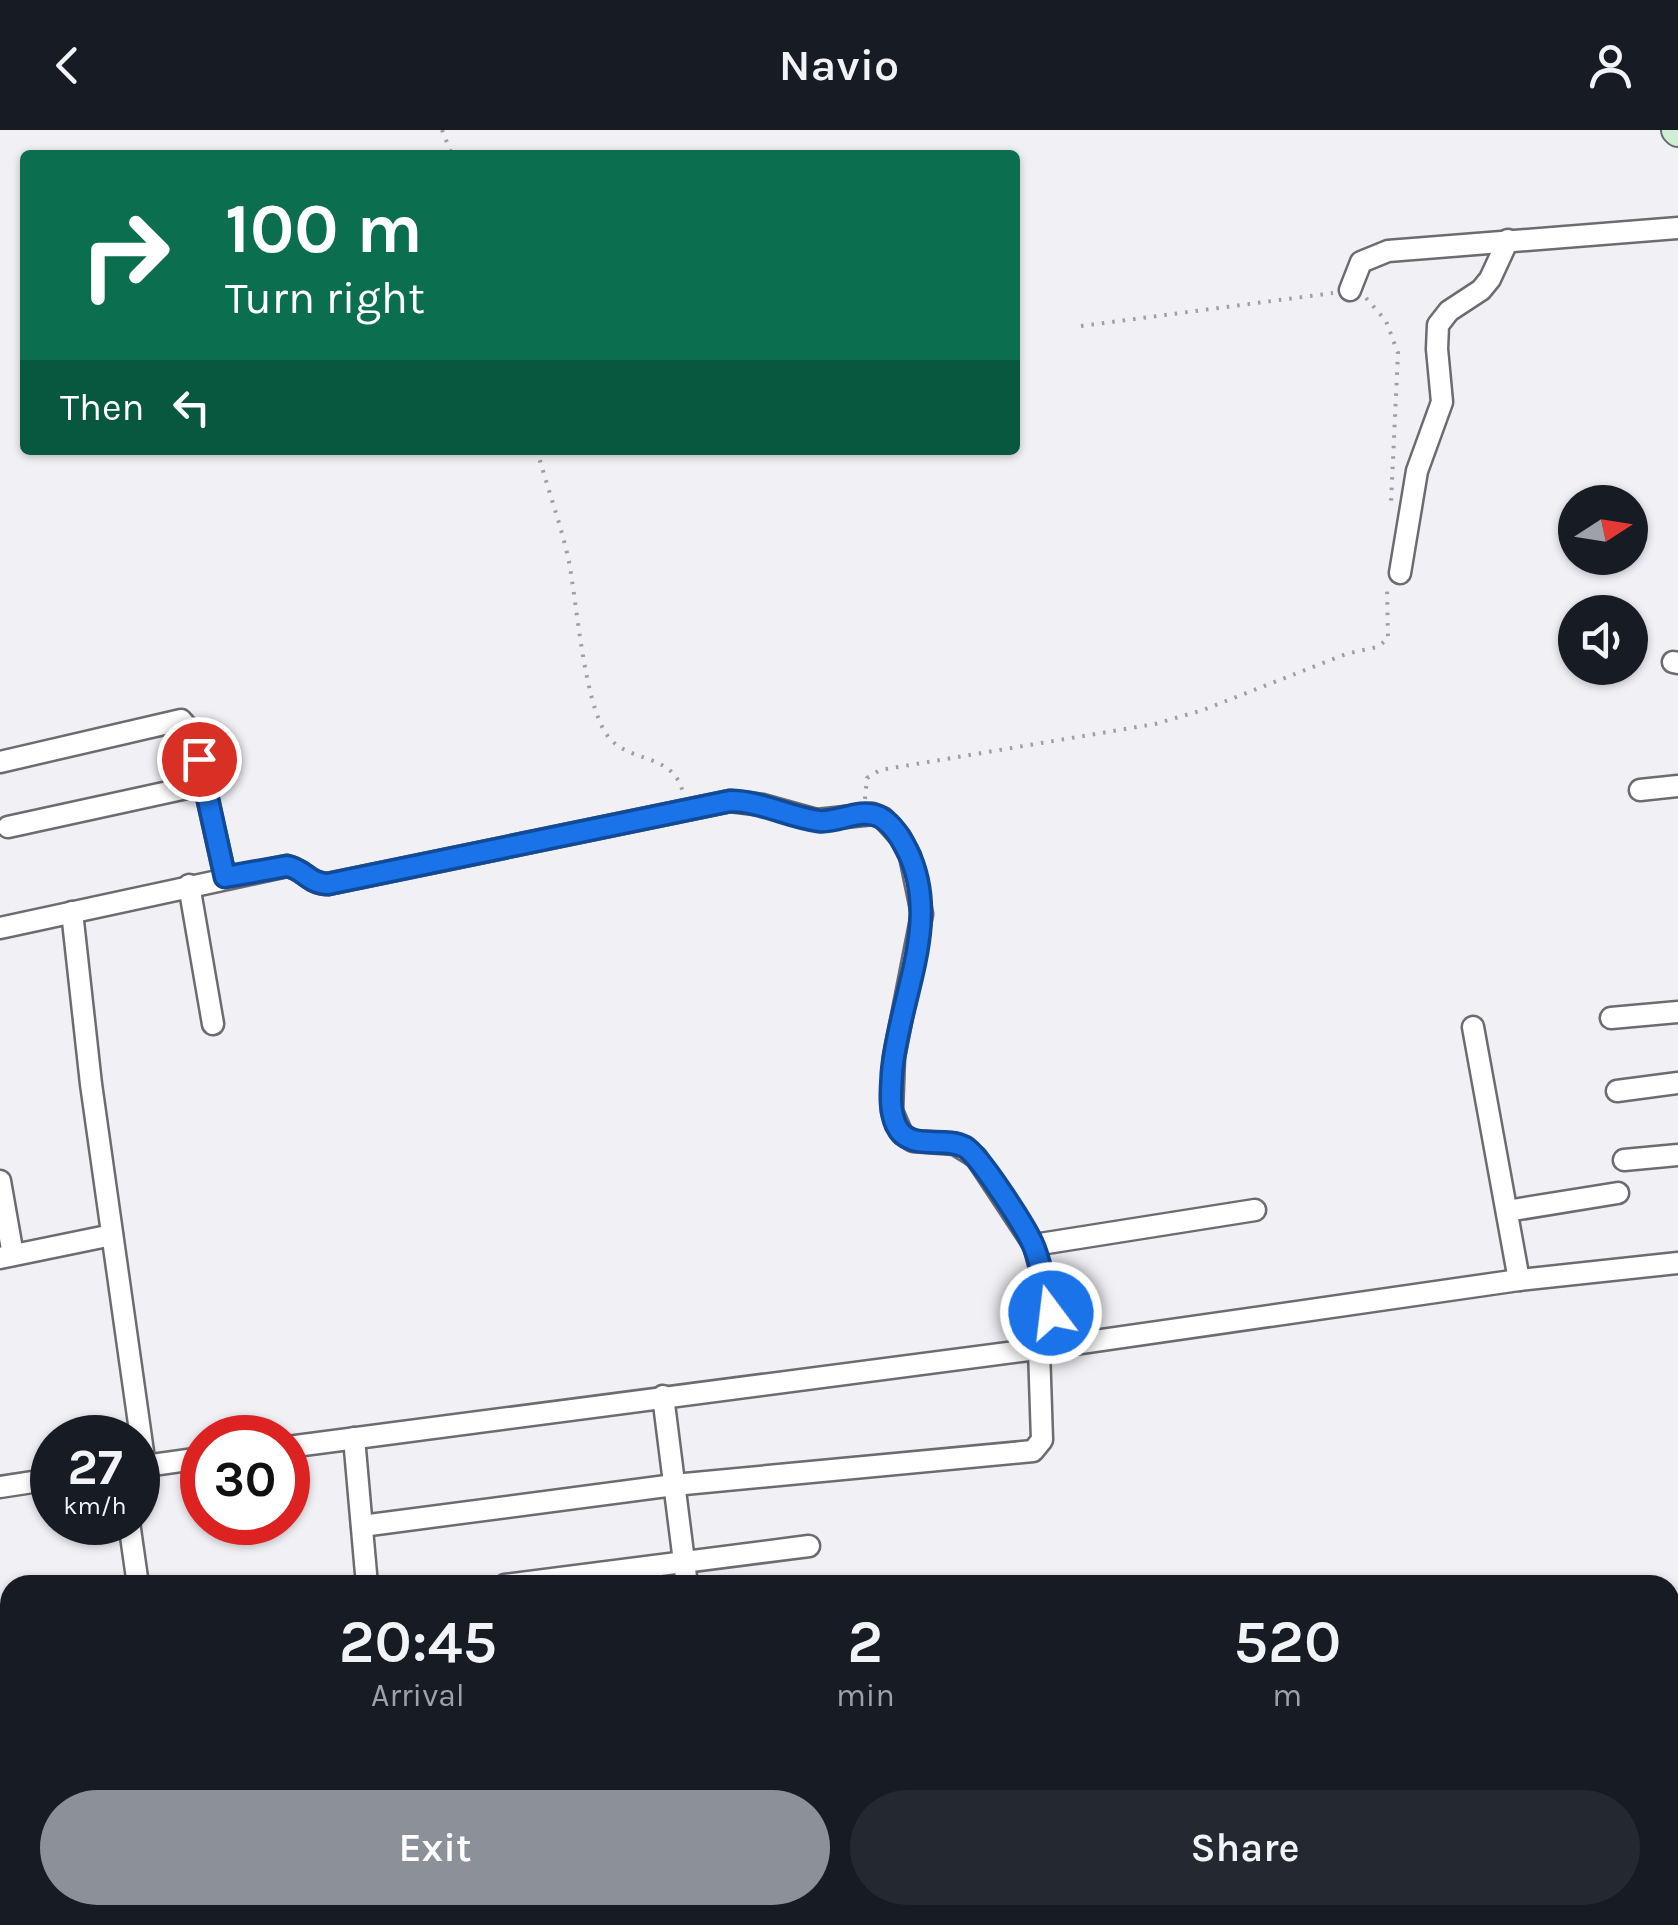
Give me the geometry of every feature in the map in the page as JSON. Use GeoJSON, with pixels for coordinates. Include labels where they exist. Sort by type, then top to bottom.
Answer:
{"type":"FeatureCollection","features":[{"type":"Feature","properties":{"kind":"street"},"geometry":{"type":"LineString","coordinates":[[1350,290],[1361,262],[1375,255],[1508,240],[1678,228]]}},
{"type":"Feature","properties":{"kind":"street"},"geometry":{"type":"LineString","coordinates":[[1393,578],[1417,471],[1442,402],[1438,325],[1449,311],[1490,279],[1508,240]]}},
{"type":"Feature","properties":{"kind":"street"},"geometry":{"type":"LineString","coordinates":[[0,762],[181,720],[193,734],[225,877]]}},
{"type":"Feature","properties":{"kind":"street"},"geometry":{"type":"LineString","coordinates":[[8,827],[204,784]]}},
{"type":"Feature","properties":{"kind":"street"},"geometry":{"type":"LineString","coordinates":[[1640,790],[1678,786]]}},
{"type":"Feature","properties":{"kind":"street"},"geometry":{"type":"LineString","coordinates":[[0,928],[287,866],[315,883],[328,884],[739,801],[817,820],[863,814],[883,818],[900,836],[918,884],[922,914],[894,1058],[891,1094],[896,1125],[913,1141],[955,1144],[976,1157],[1034,1246],[1050,1348],[1042,1440],[1033,1451],[674,1485],[362,1526]]}},
{"type":"Feature","properties":{"kind":"street"},"geometry":{"type":"LineString","coordinates":[[190,885],[214,1024]]}},
{"type":"Feature","properties":{"kind":"street"},"geometry":{"type":"LineString","coordinates":[[72,912],[134,1415]]}},
{"type":"Feature","properties":{"kind":"street"},"geometry":{"type":"LineString","coordinates":[[1611,1018],[1678,1012]]}},
{"type":"Feature","properties":{"kind":"street"},"geometry":{"type":"LineString","coordinates":[[1474,1028],[1519,1280]]}},
{"type":"Feature","properties":{"kind":"street"},"geometry":{"type":"LineString","coordinates":[[1617,1091],[1678,1083]]}},
{"type":"Feature","properties":{"kind":"street"},"geometry":{"type":"LineString","coordinates":[[1624,1160],[1678,1155]]}},
{"type":"Feature","properties":{"kind":"street"},"geometry":{"type":"LineString","coordinates":[[0,1184],[7,1256],[112,1235]]}},
{"type":"Feature","properties":{"kind":"street"},"geometry":{"type":"LineString","coordinates":[[1506,1212],[1618,1193]]}},
{"type":"Feature","properties":{"kind":"street"},"geometry":{"type":"LineString","coordinates":[[1034,1246],[1255,1210]]}},
{"type":"Feature","properties":{"kind":"street"},"geometry":{"type":"LineString","coordinates":[[310,1444],[1050,1348],[1519,1280],[1678,1263]]}},
{"type":"Feature","properties":{"kind":"street"},"geometry":{"type":"LineString","coordinates":[[663,1396],[686,1575],[809,1546]]}},
{"type":"Feature","properties":{"kind":"street"},"geometry":{"type":"LineString","coordinates":[[354,1438],[367,1575]]}},
{"type":"Feature","properties":{"kind":"street"},"geometry":{"type":"LineString","coordinates":[[0,1486],[30,1482]]}},
{"type":"Feature","properties":{"kind":"street"},"geometry":{"type":"LineString","coordinates":[[132,1545],[137,1575]]}},
{"type":"Feature","properties":{"kind":"path"},"geometry":{"type":"LineString","coordinates":[[1081,326],[1350,290],[1367,298],[1386,322],[1398,353],[1391,510]]}},
{"type":"Feature","properties":{"kind":"path"},"geometry":{"type":"LineString","coordinates":[[538,455],[568,559],[596,711],[608,738],[669,768],[680,780],[686,810]]}},
{"type":"Feature","properties":{"kind":"path"},"geometry":{"type":"LineString","coordinates":[[863,814],[867,778],[880,770],[1155,724],[1203,710],[1346,654],[1377,647],[1388,640],[1393,578]]}},
{"type":"Feature","properties":{"kind":"route"},"geometry":{"type":"LineString","coordinates":[[199,759],[225,877],[287,866],[315,883],[328,884],[730,801],[763,805],[817,820],[863,814],[883,818],[900,836],[910,856],[922,914],[894,1058],[891,1094],[896,1125],[913,1141],[955,1144],[976,1157],[1034,1246],[1051,1313]]}}]}
